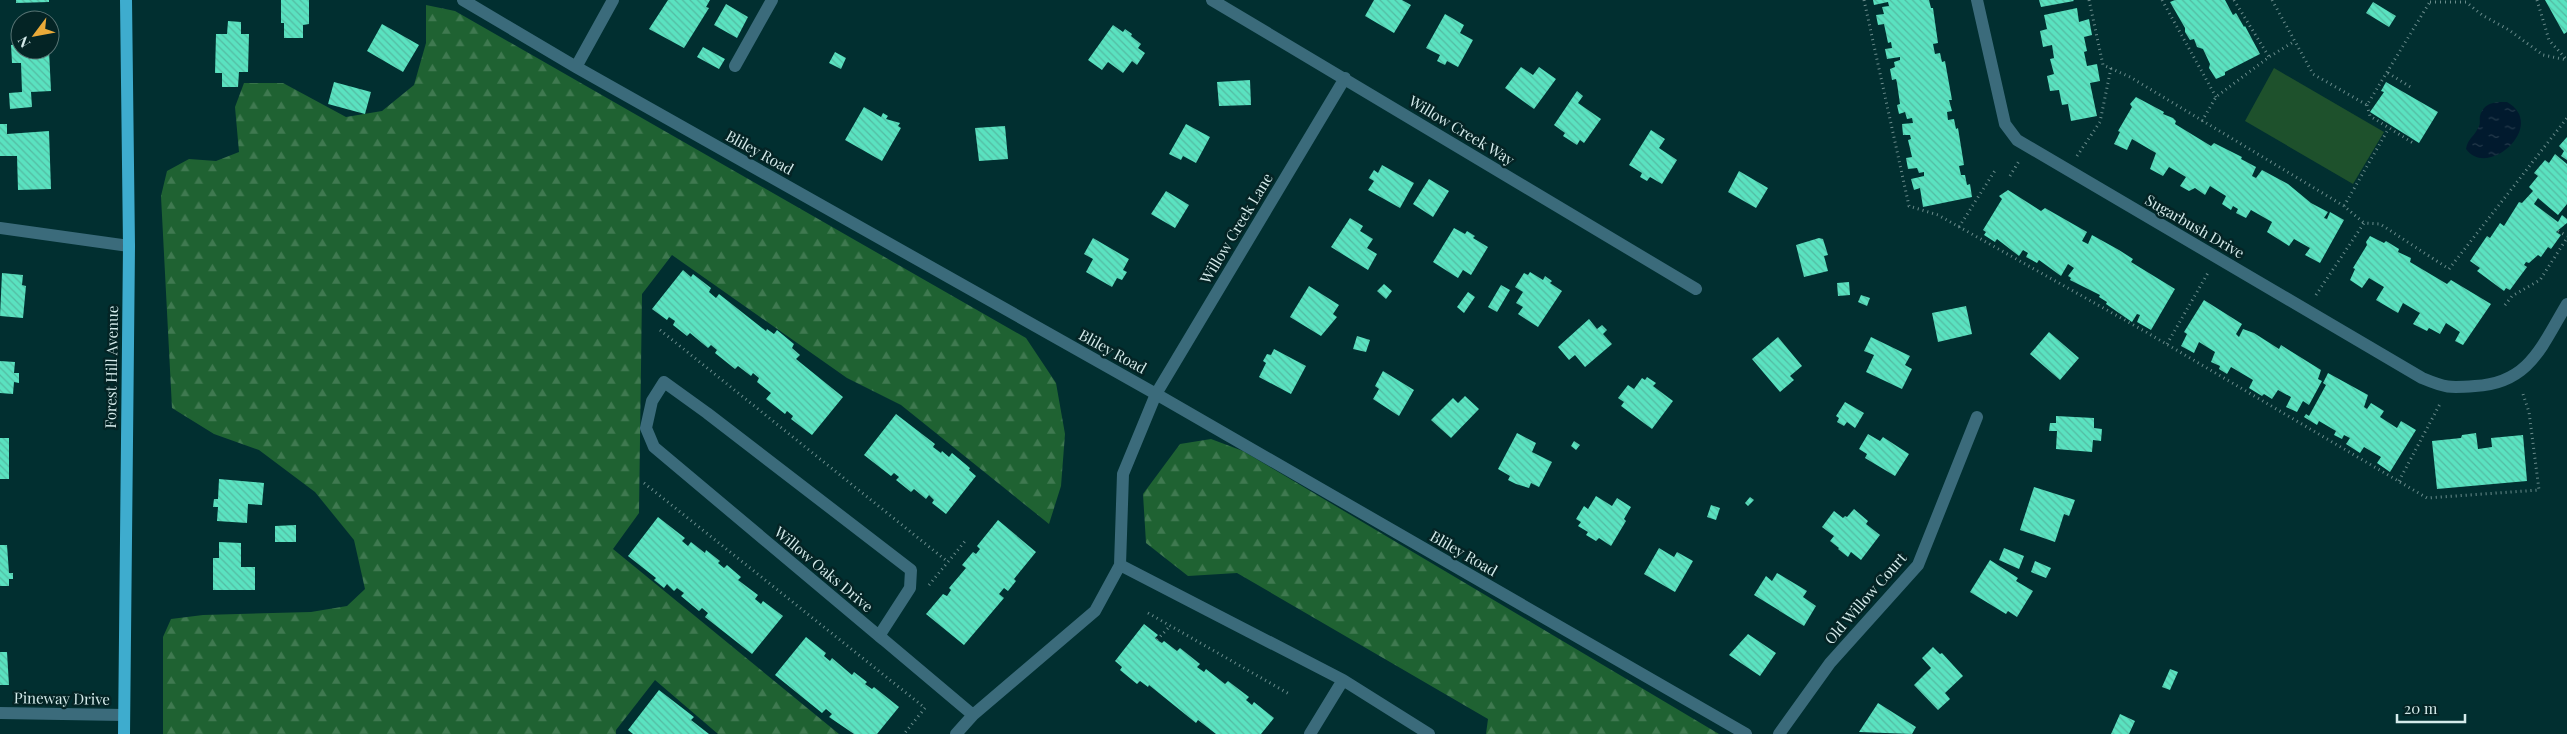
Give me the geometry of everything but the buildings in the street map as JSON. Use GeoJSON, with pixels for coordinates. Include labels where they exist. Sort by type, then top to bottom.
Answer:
{"type":"FeatureCollection","features":[{"type":"Feature","properties":{"kind":"main road","name":"Forest Hill Avenue"},"geometry":{"type":"LineString","coordinates":[[124,734],[129,246],[126,0]]}},
{"type":"Feature","properties":{"kind":"street","name":"Bliley Road"},"geometry":{"type":"LineString","coordinates":[[463,0],[576,67],[1156,394],[1746,734]]}},
{"type":"Feature","properties":{"kind":"street"},"geometry":{"type":"LineString","coordinates":[[576,67],[613,0]]}},
{"type":"Feature","properties":{"kind":"street"},"geometry":{"type":"LineString","coordinates":[[735,66],[772,0]]}},
{"type":"Feature","properties":{"kind":"street","name":"Willow Creek Way"},"geometry":{"type":"LineString","coordinates":[[1212,0],[1696,289]]}},
{"type":"Feature","properties":{"kind":"street","name":"Sugarbush Drive"},"geometry":{"type":"LineString","coordinates":[[1977,0],[2004,124],[2017,140],[2422,378],[2447,388],[2492,385],[2516,375]]}},
{"type":"Feature","properties":{"kind":"street","name":"Willow Creek Lane"},"geometry":{"type":"LineString","coordinates":[[1156,394],[1345,78]]}},
{"type":"Feature","properties":{"kind":"street"},"geometry":{"type":"LineString","coordinates":[[0,228],[129,246]]}},
{"type":"Feature","properties":{"kind":"street"},"geometry":{"type":"LineString","coordinates":[[2516,375],[2533,359],[2567,304]]}},
{"type":"Feature","properties":{"kind":"street","name":"Willow Oaks Drive"},"geometry":{"type":"LineString","coordinates":[[879,636],[910,588],[911,570],[664,382],[652,401],[646,428],[654,447],[973,715]]}},
{"type":"Feature","properties":{"kind":"street"},"geometry":{"type":"LineString","coordinates":[[956,734],[973,715],[1095,611],[1120,565],[1123,474],[1156,394]]}},
{"type":"Feature","properties":{"kind":"street","name":"Old Willow Court"},"geometry":{"type":"LineString","coordinates":[[1779,734],[1830,663],[1918,565],[1977,417]]}},
{"type":"Feature","properties":{"kind":"street"},"geometry":{"type":"LineString","coordinates":[[1120,565],[1343,680],[1429,734]]}},
{"type":"Feature","properties":{"kind":"street"},"geometry":{"type":"LineString","coordinates":[[1310,734],[1343,680]]}},
{"type":"Feature","properties":{"kind":"street","name":"Pineway Drive"},"geometry":{"type":"LineString","coordinates":[[0,713],[124,715]]}},
{"type":"Feature","properties":{"kind":"path"},"geometry":{"type":"LineString","coordinates":[[1864,0],[1909,206],[1938,215],[2167,344],[2427,498],[2539,490],[2529,412],[2516,375]]}},
{"type":"Feature","properties":{"kind":"path"},"geometry":{"type":"LineString","coordinates":[[2089,0],[2103,64],[2130,76],[2344,206],[2364,223],[2380,224],[2449,269],[2567,118]]}},
{"type":"Feature","properties":{"kind":"path"},"geometry":{"type":"LineString","coordinates":[[2162,0],[2216,97]]}},
{"type":"Feature","properties":{"kind":"path"},"geometry":{"type":"LineString","coordinates":[[2234,0],[2268,57]]}},
{"type":"Feature","properties":{"kind":"path"},"geometry":{"type":"LineString","coordinates":[[2272,0],[2313,74],[2368,105]]}},
{"type":"Feature","properties":{"kind":"path"},"geometry":{"type":"LineString","coordinates":[[2537,0],[2549,40],[2567,60]]}},
{"type":"Feature","properties":{"kind":"path"},"geometry":{"type":"LineString","coordinates":[[2413,143],[2370,116],[2368,105],[2430,1],[2466,2],[2482,15],[2509,30],[2543,55],[2567,60]]}},
{"type":"Feature","properties":{"kind":"path"},"geometry":{"type":"LineString","coordinates":[[2202,121],[2216,97],[2268,57],[2295,41]]}},
{"type":"Feature","properties":{"kind":"path"},"geometry":{"type":"LineString","coordinates":[[2086,141],[2100,122],[2111,68]]}},
{"type":"Feature","properties":{"kind":"path"},"geometry":{"type":"LineString","coordinates":[[2388,73],[2412,88]]}},
{"type":"Feature","properties":{"kind":"path"},"geometry":{"type":"LineString","coordinates":[[2344,206],[2390,128]]}},
{"type":"Feature","properties":{"kind":"path"},"geometry":{"type":"LineString","coordinates":[[1959,227],[1996,169]]}},
{"type":"Feature","properties":{"kind":"path"},"geometry":{"type":"LineString","coordinates":[[2325,281],[2364,223]]}},
{"type":"Feature","properties":{"kind":"path"},"geometry":{"type":"LineString","coordinates":[[2505,304],[2512,296],[2540,280],[2567,237],[2558,230]]}},
{"type":"Feature","properties":{"kind":"path"},"geometry":{"type":"LineString","coordinates":[[2167,344],[2202,282]]}},
{"type":"Feature","properties":{"kind":"path"},"geometry":{"type":"LineString","coordinates":[[660,330],[948,562]]}},
{"type":"Feature","properties":{"kind":"path"},"geometry":{"type":"LineString","coordinates":[[2399,481],[2433,420]]}},
{"type":"Feature","properties":{"kind":"path"},"geometry":{"type":"LineString","coordinates":[[644,482],[925,708],[904,734]]}},
{"type":"Feature","properties":{"kind":"path"},"geometry":{"type":"LineString","coordinates":[[1148,614],[1291,695]]}},
{"type":"Feature","properties":{"kind":"path"},"geometry":{"type":"LineString","coordinates":[[1157,640],[1170,626]]}},
{"type":"Feature","properties":{"kind":"green space"},"geometry":{"type":"Polygon","coordinates":[[[426,5],[455,11],[1026,338],[1056,383],[1065,434],[1061,486],[1049,524],[901,405],[847,378],[672,255],[642,294],[639,513],[613,549],[839,734],[718,734],[655,680],[616,730],[616,734],[163,734],[163,637],[171,619],[203,615],[311,612],[347,606],[365,589],[354,540],[315,492],[259,450],[214,434],[172,408],[161,196],[167,171],[189,159],[216,161],[239,152],[235,107],[244,83],[283,83],[346,117],[382,111],[414,85],[426,43],[426,5]]]}},
{"type":"Feature","properties":{"kind":"green space"},"geometry":{"type":"Polygon","coordinates":[[[2274,68],[2384,132],[2353,184],[2245,121],[2274,68]]]}},
{"type":"Feature","properties":{"kind":"green space"},"geometry":{"type":"Polygon","coordinates":[[[1211,439],[1243,451],[1719,734],[1486,734],[1488,719],[1237,573],[1188,576],[1146,543],[1143,494],[1180,444],[1211,439]]]}},
{"type":"Feature","properties":{"kind":"water"},"geometry":{"type":"Polygon","coordinates":[[[2507,102],[2518,112],[2521,123],[2518,135],[2510,146],[2499,154],[2487,158],[2476,157],[2466,149],[2468,142],[2479,127],[2482,111],[2487,105],[2507,102]]]}}]}
